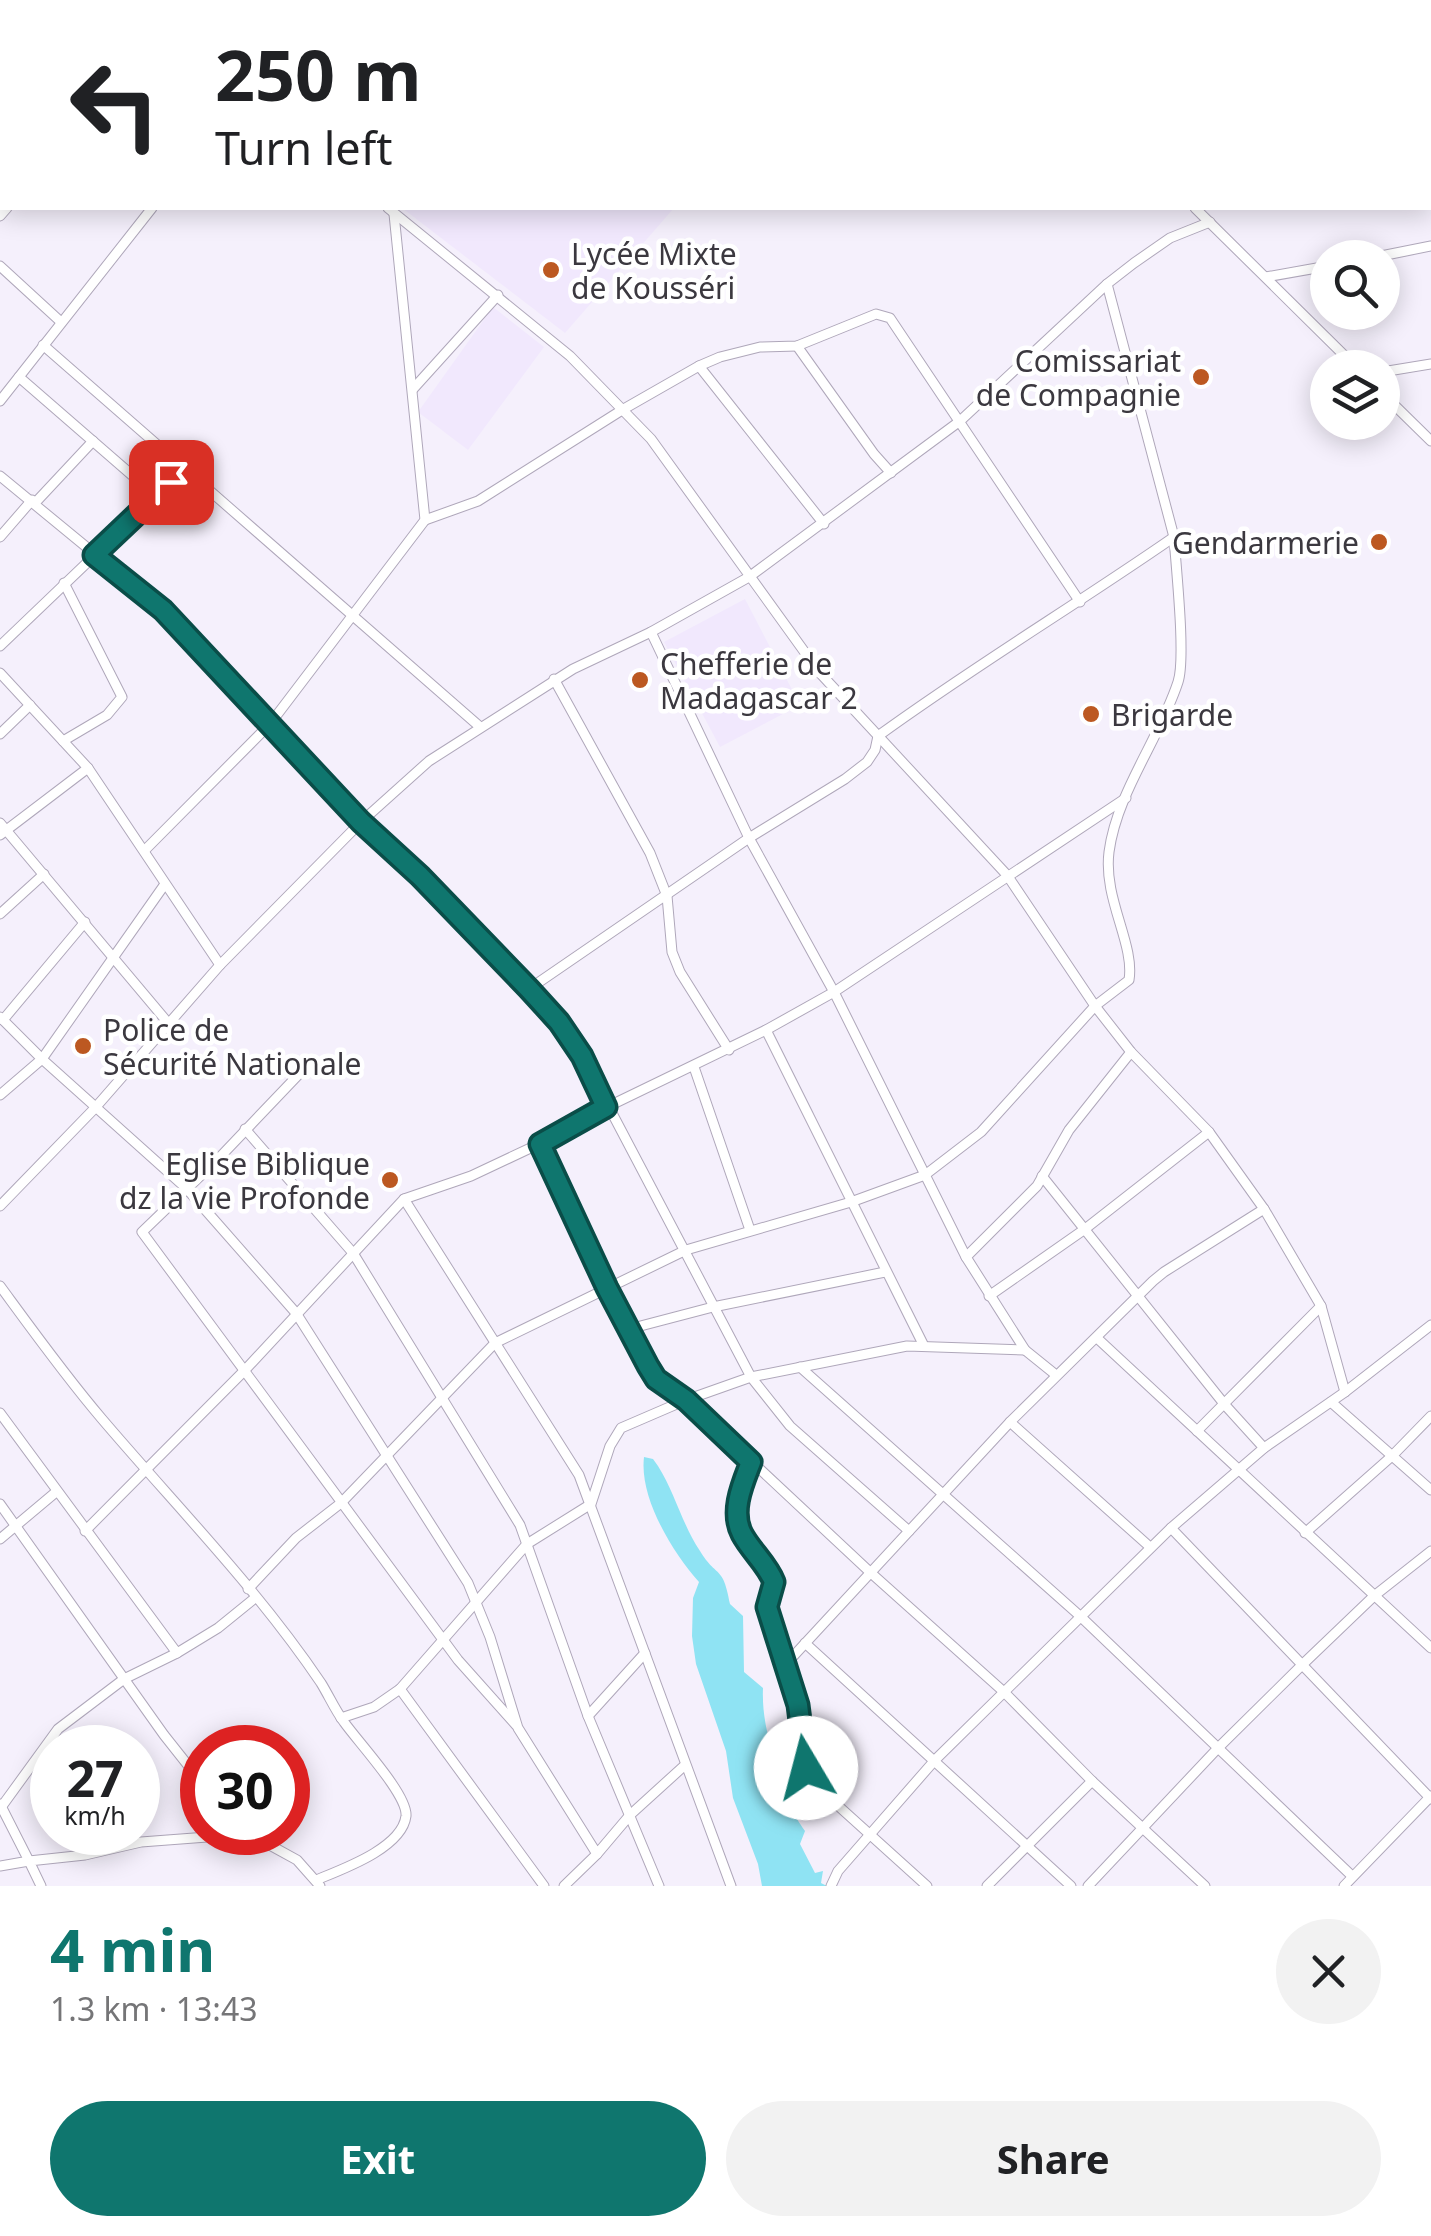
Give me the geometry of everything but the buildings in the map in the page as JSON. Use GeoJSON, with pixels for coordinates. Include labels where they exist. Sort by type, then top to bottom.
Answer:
{"type":"FeatureCollection","features":[{"type":"Feature","properties":{"kind":"street"},"geometry":{"type":"LineString","coordinates":[[0,401],[150,210]]}},
{"type":"Feature","properties":{"kind":"street"},"geometry":{"type":"LineString","coordinates":[[391,210],[570,356],[622,410],[677,472],[819,672],[1008,876],[1095,1006],[1131,1052],[1209,1132],[1264,1208],[1320,1306],[1345,1392]]}},
{"type":"Feature","properties":{"kind":"street"},"geometry":{"type":"LineString","coordinates":[[391,210],[425,520]]}},
{"type":"Feature","properties":{"kind":"street"},"geometry":{"type":"LineString","coordinates":[[1197,210],[1339,350]]}},
{"type":"Feature","properties":{"kind":"street"},"geometry":{"type":"LineString","coordinates":[[0,1206],[96,1108],[220,965],[361,822],[428,761],[554,679],[652,632],[749,577],[960,421],[1107,284],[1170,238],[1210,222]]}},
{"type":"Feature","properties":{"kind":"street"},"geometry":{"type":"LineString","coordinates":[[1400,252],[1431,246]]}},
{"type":"Feature","properties":{"kind":"street"},"geometry":{"type":"LineString","coordinates":[[0,266],[61,322]]}},
{"type":"Feature","properties":{"kind":"street"},"geometry":{"type":"LineString","coordinates":[[1266,277],[1310,269]]}},
{"type":"Feature","properties":{"kind":"street"},"geometry":{"type":"LineString","coordinates":[[248,1589],[296,1538],[341,1504],[495,1343],[686,1250],[851,1202],[925,1175],[996,1117],[1095,1006],[1129,980],[1131,971],[1109,884],[1110,852],[1126,798],[1180,676],[1174,537],[1107,284]]}},
{"type":"Feature","properties":{"kind":"street"},"geometry":{"type":"LineString","coordinates":[[413,388],[498,295]]}},
{"type":"Feature","properties":{"kind":"street"},"geometry":{"type":"LineString","coordinates":[[144,850],[270,724],[425,520],[478,500],[622,410],[720,356],[760,347],[797,346],[876,314],[890,318],[1080,602]]}},
{"type":"Feature","properties":{"kind":"street"},"geometry":{"type":"LineString","coordinates":[[44,345],[480,726]]}},
{"type":"Feature","properties":{"kind":"street"},"geometry":{"type":"LineString","coordinates":[[797,346],[891,472]]}},
{"type":"Feature","properties":{"kind":"street"},"geometry":{"type":"LineString","coordinates":[[1400,369],[1431,364]]}},
{"type":"Feature","properties":{"kind":"street"},"geometry":{"type":"LineString","coordinates":[[700,366],[824,524]]}},
{"type":"Feature","properties":{"kind":"street"},"geometry":{"type":"LineString","coordinates":[[19,377],[156,496]]}},
{"type":"Feature","properties":{"kind":"street"},"geometry":{"type":"LineString","coordinates":[[1400,411],[1431,441]]}},
{"type":"Feature","properties":{"kind":"street"},"geometry":{"type":"LineString","coordinates":[[0,537],[92,441]]}},
{"type":"Feature","properties":{"kind":"street"},"geometry":{"type":"LineString","coordinates":[[0,646],[186,468]]}},
{"type":"Feature","properties":{"kind":"street"},"geometry":{"type":"LineString","coordinates":[[0,476],[163,610],[361,822],[420,876],[559,1022],[582,1056],[751,1377],[790,1426],[909,1531]]}},
{"type":"Feature","properties":{"kind":"street"},"geometry":{"type":"LineString","coordinates":[[529,989],[867,762],[878,736],[938,692],[1174,537]]}},
{"type":"Feature","properties":{"kind":"street"},"geometry":{"type":"LineString","coordinates":[[64,583],[122,697],[107,715],[64,742]]}},
{"type":"Feature","properties":{"kind":"street"},"geometry":{"type":"LineString","coordinates":[[652,632],[750,838],[834,992],[966,1257],[1024,1350],[1056,1375]]}},
{"type":"Feature","properties":{"kind":"street"},"geometry":{"type":"LineString","coordinates":[[0,673],[88,768],[220,965]]}},
{"type":"Feature","properties":{"kind":"street"},"geometry":{"type":"LineString","coordinates":[[554,679],[650,853],[666,896],[672,952],[680,972],[730,1050]]}},
{"type":"Feature","properties":{"kind":"street"},"geometry":{"type":"LineString","coordinates":[[0,734],[30,705]]}},
{"type":"Feature","properties":{"kind":"street"},"geometry":{"type":"LineString","coordinates":[[88,768],[2,829],[169,1024]]}},
{"type":"Feature","properties":{"kind":"street"},"geometry":{"type":"LineString","coordinates":[[85,1531],[148,1470],[404,1199],[471,1176],[730,1050],[834,992],[1126,798]]}},
{"type":"Feature","properties":{"kind":"street"},"geometry":{"type":"LineString","coordinates":[[0,914],[44,874]]}},
{"type":"Feature","properties":{"kind":"street"},"geometry":{"type":"LineString","coordinates":[[0,1096],[42,1059],[165,884]]}},
{"type":"Feature","properties":{"kind":"street"},"geometry":{"type":"LineString","coordinates":[[85,922],[2,1018],[187,1190],[296,1313],[468,1582],[518,1728]]}},
{"type":"Feature","properties":{"kind":"street"},"geometry":{"type":"LineString","coordinates":[[766,1030],[923,1344]]}},
{"type":"Feature","properties":{"kind":"street"},"geometry":{"type":"LineString","coordinates":[[966,1257],[1042,1176],[1069,1130],[1131,1052]]}},
{"type":"Feature","properties":{"kind":"street"},"geometry":{"type":"LineString","coordinates":[[694,1067],[750,1230]]}},
{"type":"Feature","properties":{"kind":"street"},"geometry":{"type":"LineString","coordinates":[[302,1071],[142,1232],[443,1640],[518,1728],[597,1854]]}},
{"type":"Feature","properties":{"kind":"street"},"geometry":{"type":"LineString","coordinates":[[245,1130],[353,1253],[520,1525],[588,1716],[659,1886]]}},
{"type":"Feature","properties":{"kind":"street"},"geometry":{"type":"LineString","coordinates":[[989,1296],[1084,1229],[1209,1132]]}},
{"type":"Feature","properties":{"kind":"street"},"geometry":{"type":"LineString","coordinates":[[540,1144],[607,1288],[656,1379],[686,1400],[1004,1692],[1092,1782],[1206,1886]]}},
{"type":"Feature","properties":{"kind":"street"},"geometry":{"type":"LineString","coordinates":[[1042,1176],[1138,1299],[1264,1448]]}},
{"type":"Feature","properties":{"kind":"street"},"geometry":{"type":"LineString","coordinates":[[404,1199],[579,1474],[731,1886]]}},
{"type":"Feature","properties":{"kind":"street"},"geometry":{"type":"LineString","coordinates":[[786,1664],[1056,1375],[1164,1272],[1264,1208]]}},
{"type":"Feature","properties":{"kind":"street"},"geometry":{"type":"LineString","coordinates":[[629,1328],[885,1272]]}},
{"type":"Feature","properties":{"kind":"street"},"geometry":{"type":"LineString","coordinates":[[0,1286],[66,1374],[248,1589],[321,1683],[341,1718],[405,1804],[402,1830],[396,1837],[318,1883],[288,1855]]}},
{"type":"Feature","properties":{"kind":"street"},"geometry":{"type":"LineString","coordinates":[[1197,1431],[1320,1306]]}},
{"type":"Feature","properties":{"kind":"street"},"geometry":{"type":"LineString","coordinates":[[831,1886],[838,1871],[935,1760],[1170,1528],[1264,1448],[1431,1325]]}},
{"type":"Feature","properties":{"kind":"street"},"geometry":{"type":"LineString","coordinates":[[1097,1338],[1431,1648]]}},
{"type":"Feature","properties":{"kind":"street"},"geometry":{"type":"LineString","coordinates":[[341,1718],[374,1707],[400,1689],[527,1544],[591,1504],[610,1446],[628,1423],[751,1377],[923,1344],[1024,1350]]}},
{"type":"Feature","properties":{"kind":"street"},"geometry":{"type":"LineString","coordinates":[[800,1367],[1080,1616],[1352,1876]]}},
{"type":"Feature","properties":{"kind":"street"},"geometry":{"type":"LineString","coordinates":[[1330,1402],[1431,1490]]}},
{"type":"Feature","properties":{"kind":"street"},"geometry":{"type":"LineString","coordinates":[[0,1413],[177,1652]]}},
{"type":"Feature","properties":{"kind":"street"},"geometry":{"type":"LineString","coordinates":[[1306,1533],[1431,1416]]}},
{"type":"Feature","properties":{"kind":"street"},"geometry":{"type":"LineString","coordinates":[[1010,1422],[1150,1547]]}},
{"type":"Feature","properties":{"kind":"street"},"geometry":{"type":"LineString","coordinates":[[751,1462],[741,1488],[738,1522],[741,1533],[774,1582],[767,1607],[798,1705],[803,1756],[814,1784],[927,1886]]}},
{"type":"Feature","properties":{"kind":"street"},"geometry":{"type":"LineString","coordinates":[[0,1539],[56,1492]]}},
{"type":"Feature","properties":{"kind":"street"},"geometry":{"type":"LineString","coordinates":[[0,1504],[180,1753]]}},
{"type":"Feature","properties":{"kind":"street"},"geometry":{"type":"LineString","coordinates":[[1170,1528],[1431,1797],[1344,1886]]}},
{"type":"Feature","properties":{"kind":"street"},"geometry":{"type":"LineString","coordinates":[[1088,1886],[1303,1664],[1374,1596],[1431,1551]]}},
{"type":"Feature","properties":{"kind":"street"},"geometry":{"type":"LineString","coordinates":[[41,1886],[1,1805],[49,1738],[124,1679],[218,1628],[255,1598]]}},
{"type":"Feature","properties":{"kind":"street"},"geometry":{"type":"LineString","coordinates":[[804,1644],[1071,1886]]}},
{"type":"Feature","properties":{"kind":"street"},"geometry":{"type":"LineString","coordinates":[[588,1716],[645,1653]]}},
{"type":"Feature","properties":{"kind":"street"},"geometry":{"type":"LineString","coordinates":[[400,1689],[544,1886]]}},
{"type":"Feature","properties":{"kind":"street"},"geometry":{"type":"LineString","coordinates":[[564,1886],[630,1815],[686,1765]]}},
{"type":"Feature","properties":{"kind":"street"},"geometry":{"type":"LineString","coordinates":[[987,1886],[1092,1782]]}},
{"type":"Feature","properties":{"kind":"street"},"geometry":{"type":"LineString","coordinates":[[0,1866],[180,1839]]}},
{"type":"Feature","properties":{"kind":"shaded area","name":"Lycée Mixte de Kousséri"},"geometry":{"type":"Polygon","coordinates":[[[405,210],[672,210],[565,333],[405,210]]]}},
{"type":"Feature","properties":{"kind":"shaded area"},"geometry":{"type":"Polygon","coordinates":[[[493,307],[544,347],[468,450],[418,412],[493,307]]]}},
{"type":"Feature","properties":{"kind":"shaded area"},"geometry":{"type":"Polygon","coordinates":[[[745,599],[800,705],[720,747],[664,642],[745,599]]]}},
{"type":"Feature","properties":{"kind":"water"},"geometry":{"type":"Polygon","coordinates":[[[644,1457],[653,1459],[658,1466],[694,1541],[722,1577],[730,1604],[743,1616],[744,1672],[763,1688],[772,1750],[789,1789],[794,1814],[805,1831],[800,1844],[815,1873],[823,1871],[821,1883],[827,1886],[762,1886],[758,1864],[733,1798],[726,1751],[696,1664],[693,1598],[699,1582],[669,1541],[652,1507],[644,1457]]]}},
{"type":"Feature","properties":{"kind":"place","name":"Lycée Mixte de Kousséri"},"geometry":{"type":"Point","coordinates":[551,270]}},
{"type":"Feature","properties":{"kind":"place","name":"Comissariat de Compagnie"},"geometry":{"type":"Point","coordinates":[1201,377]}},
{"type":"Feature","properties":{"kind":"place","name":"Gendarmerie"},"geometry":{"type":"Point","coordinates":[1379,542]}},
{"type":"Feature","properties":{"kind":"place","name":"Chefferie de Madagascar 2"},"geometry":{"type":"Point","coordinates":[640,680]}},
{"type":"Feature","properties":{"kind":"place","name":"Brigarde"},"geometry":{"type":"Point","coordinates":[1091,714]}},
{"type":"Feature","properties":{"kind":"place","name":"Police de Sécurité Nationale"},"geometry":{"type":"Point","coordinates":[83,1046]}},
{"type":"Feature","properties":{"kind":"place","name":"Eglise Biblique dz la vie Profonde"},"geometry":{"type":"Point","coordinates":[390,1180]}},
{"type":"Feature","properties":{"kind":"route"},"geometry":{"type":"LineString","coordinates":[[171,482],[94,555],[163,610],[361,822],[420,876],[529,989],[559,1022],[582,1056],[606,1107],[540,1144],[607,1288],[656,1379],[686,1400],[751,1462],[741,1488],[738,1522],[741,1533],[774,1582],[767,1607],[798,1705],[806,1768]]}}]}
